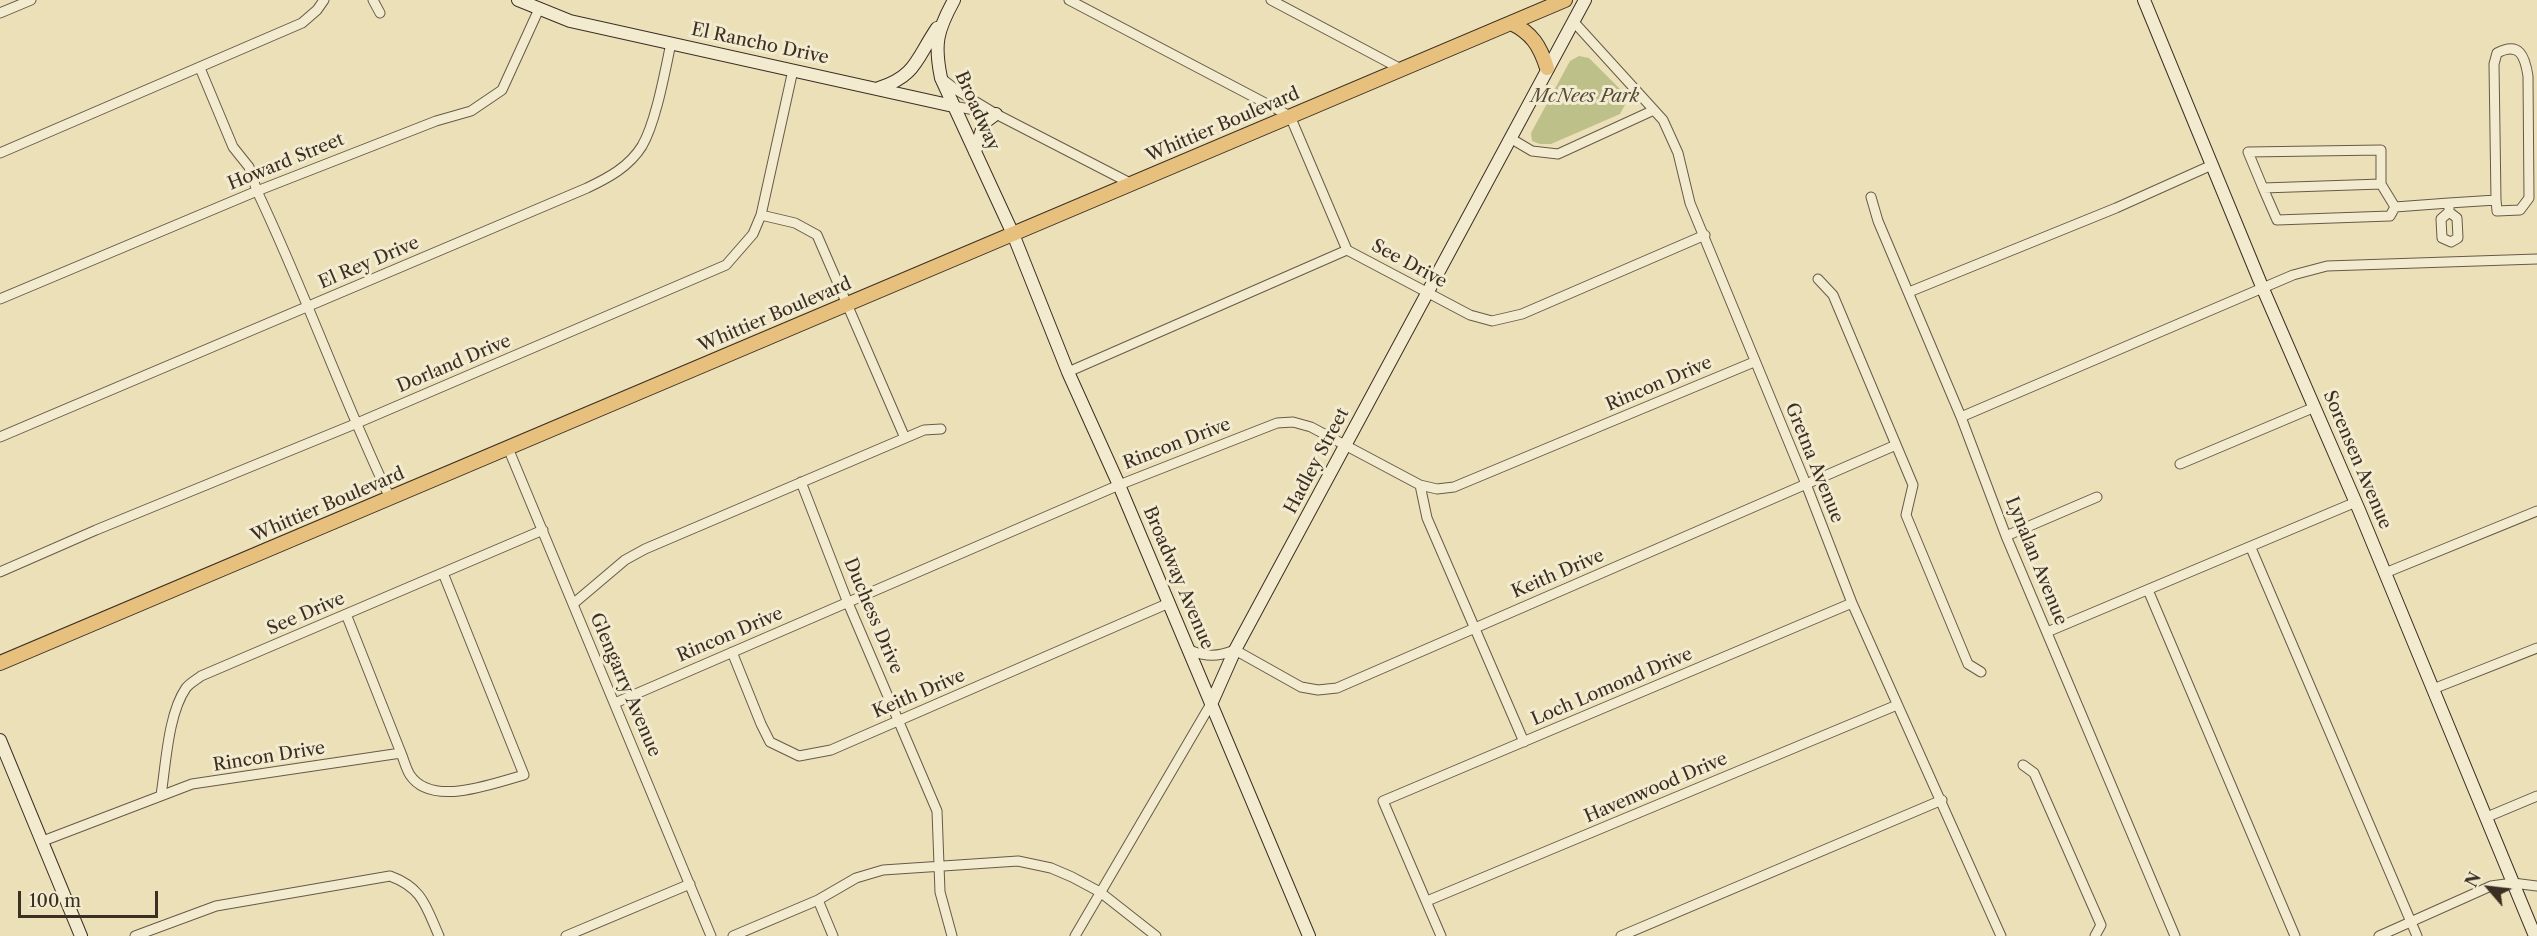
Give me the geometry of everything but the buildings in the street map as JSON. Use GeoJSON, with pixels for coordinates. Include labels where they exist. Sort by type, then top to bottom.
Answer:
{"type":"FeatureCollection","features":[{"type":"Feature","properties":{"kind":"main road","name":"Whittier Boulevard"},"geometry":{"type":"LineString","coordinates":[[0,663],[1561,1]]}},
{"type":"Feature","properties":{"kind":"main road"},"geometry":{"type":"LineString","coordinates":[[1511,23],[1527,30],[1540,47],[1547,68]]}},
{"type":"Feature","properties":{"kind":"street"},"geometry":{"type":"LineString","coordinates":[[0,13],[31,0]]}},
{"type":"Feature","properties":{"kind":"street"},"geometry":{"type":"LineString","coordinates":[[0,153],[302,23],[317,10],[324,0]]}},
{"type":"Feature","properties":{"kind":"street"},"geometry":{"type":"LineString","coordinates":[[373,0],[380,13]]}},
{"type":"Feature","properties":{"kind":"street","name":"El Rancho Drive"},"geometry":{"type":"LineString","coordinates":[[518,0],[570,21],[996,114]]}},
{"type":"Feature","properties":{"kind":"street","name":"Broadway"},"geometry":{"type":"LineString","coordinates":[[954,0],[938,36],[936,53],[942,78],[1013,234]]}},
{"type":"Feature","properties":{"kind":"street"},"geometry":{"type":"LineString","coordinates":[[1069,0],[1290,116],[1347,250]]}},
{"type":"Feature","properties":{"kind":"street"},"geometry":{"type":"LineString","coordinates":[[1271,0],[1401,69]]}},
{"type":"Feature","properties":{"kind":"street","name":"Hadley Street"},"geometry":{"type":"LineString","coordinates":[[1075,936],[1212,702],[1235,650],[1585,0]]}},
{"type":"Feature","properties":{"kind":"street","name":"Sorensen Avenue"},"geometry":{"type":"LineString","coordinates":[[2144,0],[2263,289],[2356,502],[2535,936]]}},
{"type":"Feature","properties":{"kind":"street","name":"Howard Street"},"geometry":{"type":"LineString","coordinates":[[0,299],[257,191],[436,121],[471,111],[502,90],[538,9]]}},
{"type":"Feature","properties":{"kind":"street"},"geometry":{"type":"LineString","coordinates":[[878,89],[898,82],[908,74],[946,15]]}},
{"type":"Feature","properties":{"kind":"street","name":"Gretna Avenue"},"geometry":{"type":"LineString","coordinates":[[1573,21],[1663,120],[1678,153],[1690,203],[1806,484],[1852,603],[2001,936]]}},
{"type":"Feature","properties":{"kind":"street","name":"El Rey Drive"},"geometry":{"type":"LineString","coordinates":[[0,437],[309,307],[613,175],[629,162],[643,145],[657,105],[671,43]]}},
{"type":"Feature","properties":{"kind":"street"},"geometry":{"type":"LineString","coordinates":[[2514,50],[2521,52],[2526,58],[2528,76],[2529,198],[2520,210],[2497,211],[2496,200],[2494,63],[2497,53],[2514,50]]}},
{"type":"Feature","properties":{"kind":"street"},"geometry":{"type":"LineString","coordinates":[[200,68],[232,147],[249,167],[257,191],[309,307],[355,424],[390,498]]}},
{"type":"Feature","properties":{"kind":"street","name":"Dorland Drive"},"geometry":{"type":"LineString","coordinates":[[0,572],[96,530],[355,424],[726,265],[753,234],[761,215],[793,70]]}},
{"type":"Feature","properties":{"kind":"street","name":"El Rancho Drive"},"geometry":{"type":"LineString","coordinates":[[942,78],[958,91],[996,114],[1130,183]]}},
{"type":"Feature","properties":{"kind":"street"},"geometry":{"type":"LineString","coordinates":[[1510,138],[1532,151],[1558,154],[1654,110]]}},
{"type":"Feature","properties":{"kind":"street"},"geometry":{"type":"LineString","coordinates":[[975,152],[984,123],[996,114]]}},
{"type":"Feature","properties":{"kind":"street"},"geometry":{"type":"LineString","coordinates":[[2381,150],[2381,184],[2395,207],[2390,216],[2277,219],[2248,152],[2381,150]]}},
{"type":"Feature","properties":{"kind":"street"},"geometry":{"type":"LineString","coordinates":[[1909,292],[2116,208],[2212,165]]}},
{"type":"Feature","properties":{"kind":"street"},"geometry":{"type":"LineString","coordinates":[[2263,188],[2381,184]]}},
{"type":"Feature","properties":{"kind":"street","name":"Lynalan Avenue"},"geometry":{"type":"LineString","coordinates":[[1871,197],[1878,221],[1961,417],[2006,536],[2175,936]]}},
{"type":"Feature","properties":{"kind":"street"},"geometry":{"type":"LineString","coordinates":[[2395,207],[2449,208],[2496,200]]}},
{"type":"Feature","properties":{"kind":"street"},"geometry":{"type":"LineString","coordinates":[[2449,208],[2457,218],[2458,225],[2458,238],[2451,243]]}},
{"type":"Feature","properties":{"kind":"street"},"geometry":{"type":"LineString","coordinates":[[2449,208],[2441,219],[2442,238],[2451,243]]}},
{"type":"Feature","properties":{"kind":"street"},"geometry":{"type":"LineString","coordinates":[[761,215],[795,223],[817,236],[904,438]]}},
{"type":"Feature","properties":{"kind":"street"},"geometry":{"type":"LineString","coordinates":[[2442,226],[2458,225]]}},
{"type":"Feature","properties":{"kind":"street","name":"Broadway Avenue"},"geometry":{"type":"LineString","coordinates":[[1013,234],[1068,372],[1212,702],[1309,936]]}},
{"type":"Feature","properties":{"kind":"street","name":"See Drive"},"geometry":{"type":"LineString","coordinates":[[1068,372],[1347,250],[1481,320],[1505,319],[1522,314],[1704,235]]}},
{"type":"Feature","properties":{"kind":"street"},"geometry":{"type":"LineString","coordinates":[[2451,243],[2452,262]]}},
{"type":"Feature","properties":{"kind":"street"},"geometry":{"type":"LineString","coordinates":[[1961,417],[2293,275],[2327,266],[2537,259]]}},
{"type":"Feature","properties":{"kind":"street"},"geometry":{"type":"LineString","coordinates":[[1818,279],[1833,295],[1913,485],[1906,515],[1968,664],[1981,672]]}},
{"type":"Feature","properties":{"kind":"street","name":"Rincon Drive"},"geometry":{"type":"LineString","coordinates":[[615,703],[1119,485],[1277,423],[1293,422],[1311,427],[1420,485],[1437,489],[1469,482],[1754,362]]}},
{"type":"Feature","properties":{"kind":"street"},"geometry":{"type":"LineString","coordinates":[[2180,464],[2315,407]]}},
{"type":"Feature","properties":{"kind":"street"},"geometry":{"type":"LineString","coordinates":[[573,603],[625,560],[645,549],[904,438],[924,430],[941,429]]}},
{"type":"Feature","properties":{"kind":"street","name":"Keith Drive"},"geometry":{"type":"LineString","coordinates":[[1235,650],[1301,687],[1318,690],[1337,688],[1896,445]]}},
{"type":"Feature","properties":{"kind":"street","name":"Glengarry Avenue"},"geometry":{"type":"LineString","coordinates":[[508,448],[711,936]]}},
{"type":"Feature","properties":{"kind":"street","name":"Duchess Drive"},"geometry":{"type":"LineString","coordinates":[[801,482],[848,603],[937,811],[940,892],[952,936]]}},
{"type":"Feature","properties":{"kind":"street"},"geometry":{"type":"LineString","coordinates":[[1420,485],[1427,518],[1524,742]]}},
{"type":"Feature","properties":{"kind":"street"},"geometry":{"type":"LineString","coordinates":[[2006,536],[2097,497]]}},
{"type":"Feature","properties":{"kind":"street"},"geometry":{"type":"LineString","coordinates":[[2047,632],[2356,502]]}},
{"type":"Feature","properties":{"kind":"street"},"geometry":{"type":"LineString","coordinates":[[2385,573],[2537,511]]}},
{"type":"Feature","properties":{"kind":"street","name":"See Drive"},"geometry":{"type":"LineString","coordinates":[[161,795],[173,721],[187,687],[201,676],[543,530]]}},
{"type":"Feature","properties":{"kind":"street"},"geometry":{"type":"LineString","coordinates":[[2251,548],[2417,936]]}},
{"type":"Feature","properties":{"kind":"street"},"geometry":{"type":"LineString","coordinates":[[346,614],[410,776],[422,786],[439,792],[453,793],[524,775],[443,573]]}},
{"type":"Feature","properties":{"kind":"street"},"geometry":{"type":"LineString","coordinates":[[2148,590],[2295,936]]}},
{"type":"Feature","properties":{"kind":"street","name":"Keith Drive"},"geometry":{"type":"LineString","coordinates":[[732,652],[760,724],[771,742],[799,756],[831,750],[1169,603]]}},
{"type":"Feature","properties":{"kind":"street","name":"Loch Lomond Drive"},"geometry":{"type":"LineString","coordinates":[[1427,901],[1383,801],[1852,603]]}},
{"type":"Feature","properties":{"kind":"street"},"geometry":{"type":"LineString","coordinates":[[2433,689],[2537,648]]}},
{"type":"Feature","properties":{"kind":"street"},"geometry":{"type":"LineString","coordinates":[[1189,650],[1207,657],[1219,656],[1235,650]]}},
{"type":"Feature","properties":{"kind":"street","name":"Havenwood Drive"},"geometry":{"type":"LineString","coordinates":[[1427,901],[1898,705]]}},
{"type":"Feature","properties":{"kind":"street"},"geometry":{"type":"LineString","coordinates":[[0,741],[81,936]]}},
{"type":"Feature","properties":{"kind":"street","name":"Rincon Drive"},"geometry":{"type":"LineString","coordinates":[[43,841],[192,784],[401,753]]}},
{"type":"Feature","properties":{"kind":"street"},"geometry":{"type":"LineString","coordinates":[[2023,765],[2034,773],[2101,925],[2096,936]]}},
{"type":"Feature","properties":{"kind":"street"},"geometry":{"type":"LineString","coordinates":[[2487,816],[2537,796]]}},
{"type":"Feature","properties":{"kind":"street"},"geometry":{"type":"LineString","coordinates":[[1621,936],[1942,800]]}},
{"type":"Feature","properties":{"kind":"street"},"geometry":{"type":"LineString","coordinates":[[733,936],[818,900],[856,878],[883,870],[939,864],[1018,861],[1052,868],[1100,892],[1156,936]]}},
{"type":"Feature","properties":{"kind":"street"},"geometry":{"type":"LineString","coordinates":[[135,936],[216,906],[390,876],[407,882],[420,894],[439,936]]}},
{"type":"Feature","properties":{"kind":"street"},"geometry":{"type":"LineString","coordinates":[[2379,936],[2491,886],[2513,883],[2537,886]]}},
{"type":"Feature","properties":{"kind":"street"},"geometry":{"type":"LineString","coordinates":[[566,936],[690,884]]}},
{"type":"Feature","properties":{"kind":"street"},"geometry":{"type":"LineString","coordinates":[[818,900],[833,936]]}},
{"type":"Feature","properties":{"kind":"street"},"geometry":{"type":"LineString","coordinates":[[1427,901],[1441,936]]}},
{"type":"Feature","properties":{"kind":"green space","name":"McNees Park"},"geometry":{"type":"Polygon","coordinates":[[[1579,56],[1589,58],[1624,93],[1626,103],[1620,114],[1551,144],[1532,141],[1531,133],[1570,61],[1579,56]]]}}]}
